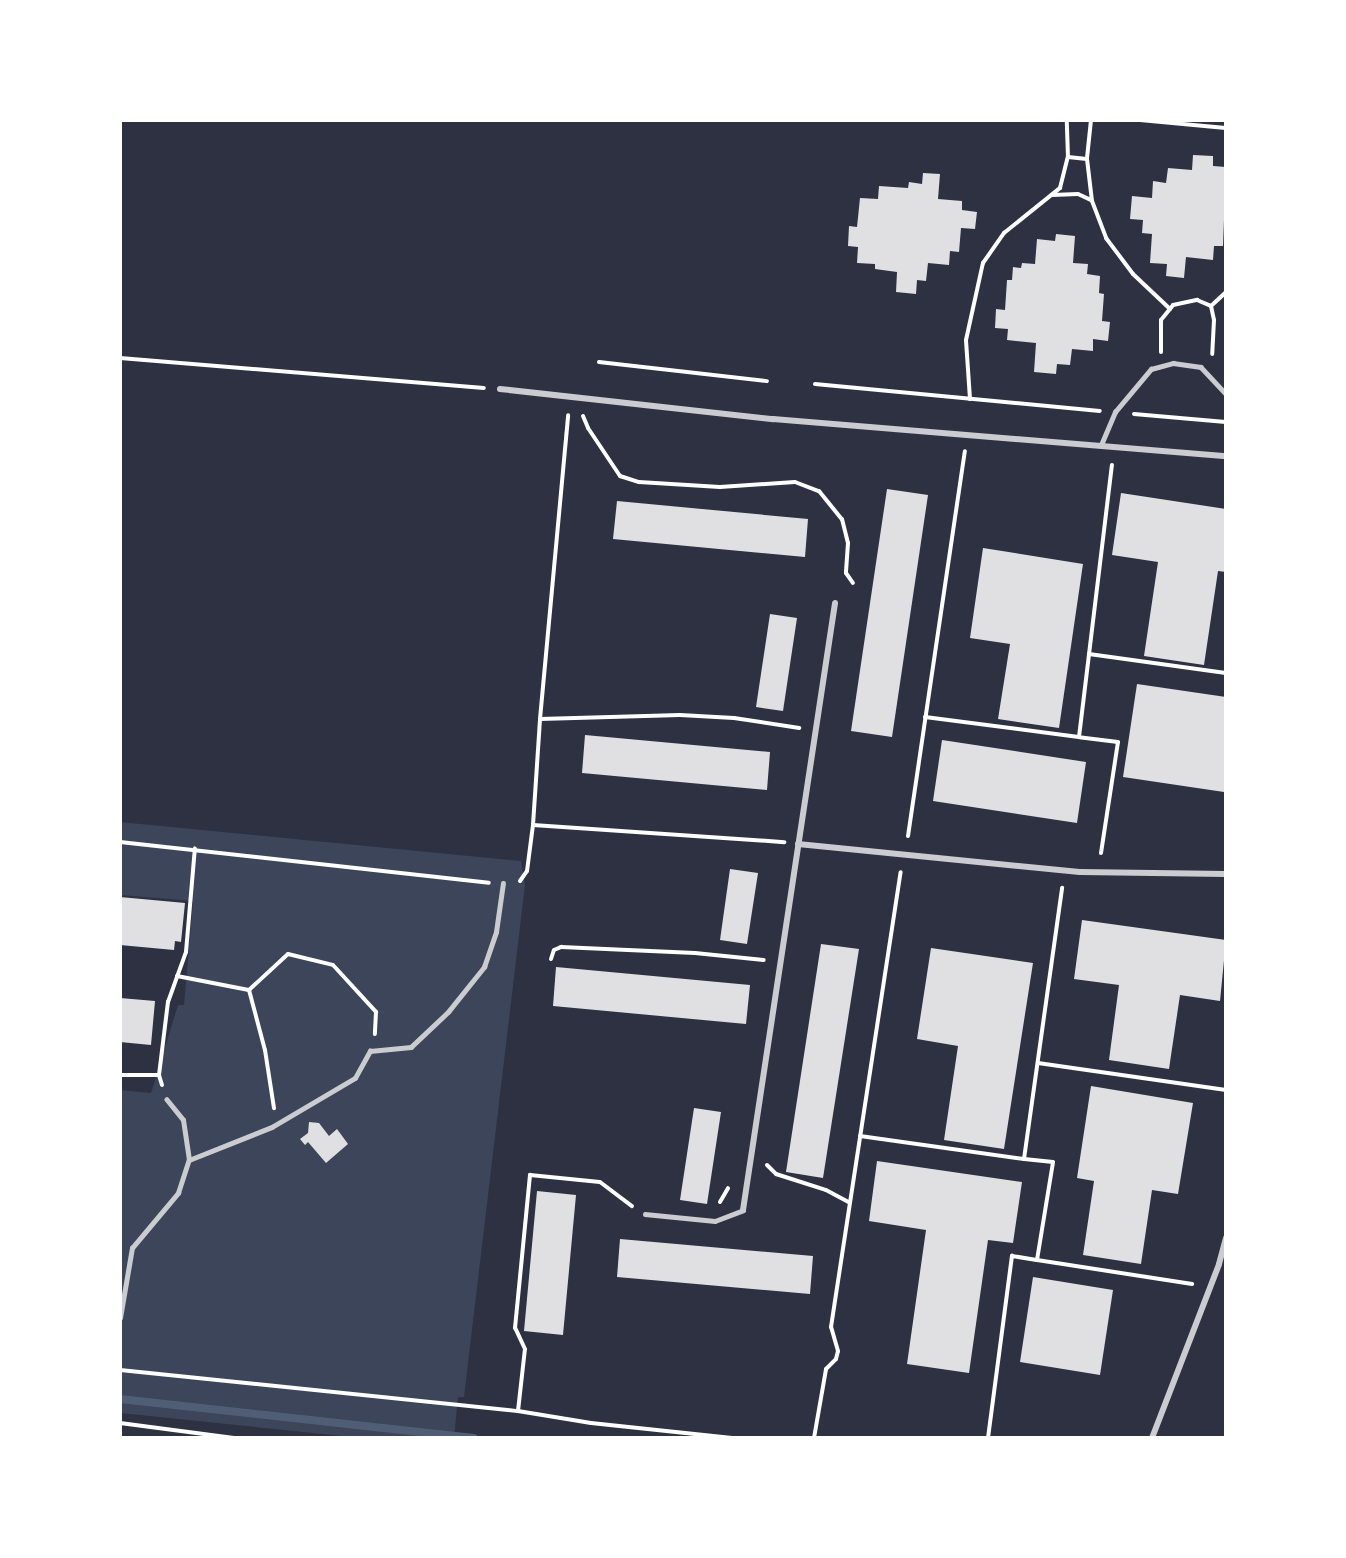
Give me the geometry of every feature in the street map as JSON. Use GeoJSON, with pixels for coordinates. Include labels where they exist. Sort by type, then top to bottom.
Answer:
{"type":"FeatureCollection","features":[{"type":"Feature","properties":{"kind":"street"},"geometry":{"type":"LineString","coordinates":[[500,389],[773,419],[1226,456]]}},
{"type":"Feature","properties":{"kind":"street"},"geometry":{"type":"LineString","coordinates":[[743,1210],[835,603]]}},
{"type":"Feature","properties":{"kind":"street"},"geometry":{"type":"LineString","coordinates":[[798,844],[1080,872],[1226,874]]}},
{"type":"Feature","properties":{"kind":"street"},"geometry":{"type":"LineString","coordinates":[[1152,1438],[1222,1264],[1226,1238]]}},
{"type":"Feature","properties":{"kind":"lane"},"geometry":{"type":"LineString","coordinates":[[1101,444],[1115,412],[1151,369],[1173,363],[1200,368],[1226,394]]}},
{"type":"Feature","properties":{"kind":"lane"},"geometry":{"type":"LineString","coordinates":[[189,1160],[277,1124],[355,1078],[370,1051],[411,1047],[448,1012],[484,967],[496,933],[503,883]]}},
{"type":"Feature","properties":{"kind":"lane"},"geometry":{"type":"LineString","coordinates":[[120,1318],[132,1248],[178,1193],[189,1160],[183,1120],[167,1100]]}},
{"type":"Feature","properties":{"kind":"lane"},"geometry":{"type":"LineString","coordinates":[[645,1214],[715,1221],[743,1210]]}},
{"type":"Feature","properties":{"kind":"path"},"geometry":{"type":"LineString","coordinates":[[970,399],[966,340],[983,263],[1004,233],[1060,188],[1068,157],[1067,120]]}},
{"type":"Feature","properties":{"kind":"path"},"geometry":{"type":"LineString","coordinates":[[1091,120],[1087,159],[1092,201],[1106,238],[1133,274],[1170,309]]}},
{"type":"Feature","properties":{"kind":"path"},"geometry":{"type":"LineString","coordinates":[[1140,120],[1226,128]]}},
{"type":"Feature","properties":{"kind":"path"},"geometry":{"type":"LineString","coordinates":[[1068,157],[1087,159]]}},
{"type":"Feature","properties":{"kind":"path"},"geometry":{"type":"LineString","coordinates":[[1052,195],[1078,194],[1092,201]]}},
{"type":"Feature","properties":{"kind":"path"},"geometry":{"type":"LineString","coordinates":[[1210,306],[1226,292]]}},
{"type":"Feature","properties":{"kind":"path"},"geometry":{"type":"LineString","coordinates":[[1161,366],[1161,320],[1173,305],[1197,300],[1210,306],[1214,320],[1209,376]]}},
{"type":"Feature","properties":{"kind":"path"},"geometry":{"type":"LineString","coordinates":[[120,358],[500,389]]}},
{"type":"Feature","properties":{"kind":"path"},"geometry":{"type":"LineString","coordinates":[[600,362],[767,381]]}},
{"type":"Feature","properties":{"kind":"path"},"geometry":{"type":"LineString","coordinates":[[815,384],[1226,422]]}},
{"type":"Feature","properties":{"kind":"path"},"geometry":{"type":"LineString","coordinates":[[120,842],[195,848],[503,883],[520,881],[526,871],[533,825],[540,719],[568,416]]}},
{"type":"Feature","properties":{"kind":"path"},"geometry":{"type":"LineString","coordinates":[[583,416],[588,428],[620,476],[639,482],[720,487],[795,482],[819,491],[842,519],[848,543],[846,573],[853,583]]}},
{"type":"Feature","properties":{"kind":"path"},"geometry":{"type":"LineString","coordinates":[[908,836],[965,450]]}},
{"type":"Feature","properties":{"kind":"path"},"geometry":{"type":"LineString","coordinates":[[1079,738],[1112,465]]}},
{"type":"Feature","properties":{"kind":"path"},"geometry":{"type":"LineString","coordinates":[[1089,654],[1226,673]]}},
{"type":"Feature","properties":{"kind":"path"},"geometry":{"type":"LineString","coordinates":[[540,719],[680,715],[734,718],[801,728],[800,736]]}},
{"type":"Feature","properties":{"kind":"path"},"geometry":{"type":"LineString","coordinates":[[926,717],[1118,742],[1101,853]]}},
{"type":"Feature","properties":{"kind":"path"},"geometry":{"type":"LineString","coordinates":[[533,825],[786,842]]}},
{"type":"Feature","properties":{"kind":"path"},"geometry":{"type":"LineString","coordinates":[[167,1100],[159,1076],[168,1002],[186,952],[195,848]]}},
{"type":"Feature","properties":{"kind":"path"},"geometry":{"type":"LineString","coordinates":[[814,1438],[825,1369],[836,1359],[838,1351],[831,1327],[901,872]]}},
{"type":"Feature","properties":{"kind":"path"},"geometry":{"type":"LineString","coordinates":[[1024,1159],[1062,888]]}},
{"type":"Feature","properties":{"kind":"path"},"geometry":{"type":"LineString","coordinates":[[551,959],[554,950],[561,947],[695,953],[765,960]]}},
{"type":"Feature","properties":{"kind":"path"},"geometry":{"type":"LineString","coordinates":[[249,990],[288,954],[333,964],[376,1012],[375,1051]]}},
{"type":"Feature","properties":{"kind":"path"},"geometry":{"type":"LineString","coordinates":[[177,976],[249,990]]}},
{"type":"Feature","properties":{"kind":"path"},"geometry":{"type":"LineString","coordinates":[[249,990],[265,1050],[277,1124]]}},
{"type":"Feature","properties":{"kind":"path"},"geometry":{"type":"LineString","coordinates":[[1038,1063],[1226,1090]]}},
{"type":"Feature","properties":{"kind":"path"},"geometry":{"type":"LineString","coordinates":[[120,1075],[159,1076]]}},
{"type":"Feature","properties":{"kind":"path"},"geometry":{"type":"LineString","coordinates":[[860,1136],[1053,1162],[1037,1260]]}},
{"type":"Feature","properties":{"kind":"path"},"geometry":{"type":"LineString","coordinates":[[764,1162],[776,1174],[826,1190],[850,1203]]}},
{"type":"Feature","properties":{"kind":"path"},"geometry":{"type":"LineString","coordinates":[[518,1411],[525,1349],[515,1328],[530,1175],[600,1182],[635,1208]]}},
{"type":"Feature","properties":{"kind":"path"},"geometry":{"type":"LineString","coordinates":[[715,1221],[720,1200],[730,1184]]}},
{"type":"Feature","properties":{"kind":"path"},"geometry":{"type":"LineString","coordinates":[[988,1438],[1012,1256],[1193,1284]]}},
{"type":"Feature","properties":{"kind":"path"},"geometry":{"type":"LineString","coordinates":[[120,1370],[518,1411],[591,1423],[732,1438]]}},
{"type":"Feature","properties":{"kind":"path"},"geometry":{"type":"LineString","coordinates":[[120,1423],[234,1438]]}},
{"type":"Feature","properties":{"kind":"shaded area"},"geometry":{"type":"Polygon","coordinates":[[[120,822],[521,861],[525,885],[464,1397],[458,1397],[454,1438],[361,1438],[120,1413],[120,1090],[151,1093],[178,1005],[184,1005],[193,901],[120,895],[120,822]]]}},
{"type":"Feature","properties":{"kind":"building"},"geometry":{"type":"Polygon","coordinates":[[[1193,155],[1213,156],[1213,166],[1226,167],[1223,246],[1214,246],[1213,260],[1186,257],[1184,278],[1166,276],[1167,264],[1150,263],[1152,234],[1142,233],[1143,220],[1130,219],[1132,196],[1152,198],[1153,181],[1166,183],[1168,168],[1192,170],[1193,155]]]}},
{"type":"Feature","properties":{"kind":"building"},"geometry":{"type":"Polygon","coordinates":[[[923,173],[940,174],[938,199],[962,201],[962,210],[977,212],[975,229],[961,228],[959,252],[950,251],[949,265],[928,263],[926,281],[917,280],[916,294],[896,292],[897,272],[875,269],[875,264],[857,263],[858,247],[848,246],[849,226],[857,227],[860,198],[878,199],[879,186],[908,188],[909,182],[922,184],[923,173]]]}},
{"type":"Feature","properties":{"kind":"building"},"geometry":{"type":"Polygon","coordinates":[[[1056,234],[1075,236],[1073,263],[1088,264],[1087,274],[1100,276],[1099,293],[1104,294],[1102,321],[1110,322],[1108,341],[1093,339],[1093,351],[1072,349],[1070,365],[1057,364],[1056,374],[1034,372],[1036,343],[1007,340],[1008,329],[995,328],[996,309],[1005,310],[1007,280],[1012,280],[1013,267],[1021,268],[1022,263],[1035,264],[1037,239],[1055,241],[1056,234]]]}},
{"type":"Feature","properties":{"kind":"building"},"geometry":{"type":"Polygon","coordinates":[[[887,489],[928,495],[892,737],[851,731],[887,489]]]}},
{"type":"Feature","properties":{"kind":"building"},"geometry":{"type":"Polygon","coordinates":[[[1121,493],[1226,509],[1226,572],[1218,571],[1204,665],[1144,656],[1158,562],[1112,555],[1121,493]]]}},
{"type":"Feature","properties":{"kind":"building"},"geometry":{"type":"Polygon","coordinates":[[[617,501],[808,519],[805,557],[613,539],[617,501]]]}},
{"type":"Feature","properties":{"kind":"building"},"geometry":{"type":"Polygon","coordinates":[[[983,548],[1083,564],[1059,728],[998,719],[1010,644],[970,638],[983,548]]]}},
{"type":"Feature","properties":{"kind":"building"},"geometry":{"type":"Polygon","coordinates":[[[770,614],[797,618],[783,711],[756,707],[770,614]]]}},
{"type":"Feature","properties":{"kind":"building"},"geometry":{"type":"Polygon","coordinates":[[[1137,684],[1226,697],[1224,792],[1123,777],[1137,684]]]}},
{"type":"Feature","properties":{"kind":"building"},"geometry":{"type":"Polygon","coordinates":[[[585,735],[770,752],[767,790],[582,773],[585,735]]]}},
{"type":"Feature","properties":{"kind":"building"},"geometry":{"type":"Polygon","coordinates":[[[942,740],[1086,762],[1077,823],[933,801],[942,740]]]}},
{"type":"Feature","properties":{"kind":"building"},"geometry":{"type":"Polygon","coordinates":[[[730,869],[758,873],[747,944],[720,940],[730,869]]]}},
{"type":"Feature","properties":{"kind":"building"},"geometry":{"type":"Polygon","coordinates":[[[120,897],[185,903],[181,942],[175,941],[174,950],[120,945],[120,897]]]}},
{"type":"Feature","properties":{"kind":"building"},"geometry":{"type":"Polygon","coordinates":[[[1082,920],[1226,940],[1220,1001],[1180,995],[1169,1069],[1109,1060],[1119,985],[1074,979],[1082,920]]]}},
{"type":"Feature","properties":{"kind":"building"},"geometry":{"type":"Polygon","coordinates":[[[821,944],[859,949],[823,1178],[786,1172],[821,944]]]}},
{"type":"Feature","properties":{"kind":"building"},"geometry":{"type":"Polygon","coordinates":[[[931,948],[1033,963],[1004,1149],[944,1140],[958,1046],[917,1039],[931,948]]]}},
{"type":"Feature","properties":{"kind":"building"},"geometry":{"type":"Polygon","coordinates":[[[556,967],[750,985],[746,1024],[553,1006],[556,967]]]}},
{"type":"Feature","properties":{"kind":"building"},"geometry":{"type":"Polygon","coordinates":[[[120,998],[155,1001],[151,1045],[120,1042],[120,998]]]}},
{"type":"Feature","properties":{"kind":"building"},"geometry":{"type":"Polygon","coordinates":[[[1091,1086],[1193,1103],[1178,1194],[1152,1190],[1141,1264],[1083,1255],[1094,1181],[1077,1178],[1091,1086]]]}},
{"type":"Feature","properties":{"kind":"building"},"geometry":{"type":"Polygon","coordinates":[[[694,1108],[721,1112],[707,1204],[680,1200],[694,1108]]]}},
{"type":"Feature","properties":{"kind":"building"},"geometry":{"type":"Polygon","coordinates":[[[309,1122],[319,1123],[329,1136],[337,1129],[348,1144],[326,1163],[308,1142],[305,1145],[300,1139],[308,1133],[309,1122]]]}},
{"type":"Feature","properties":{"kind":"building"},"geometry":{"type":"Polygon","coordinates":[[[877,1161],[1022,1182],[1013,1243],[988,1240],[969,1373],[907,1364],[926,1230],[869,1221],[877,1161]]]}},
{"type":"Feature","properties":{"kind":"building"},"geometry":{"type":"Polygon","coordinates":[[[537,1191],[576,1195],[563,1335],[524,1331],[537,1191]]]}},
{"type":"Feature","properties":{"kind":"building"},"geometry":{"type":"Polygon","coordinates":[[[620,1239],[813,1256],[810,1294],[617,1277],[620,1239]]]}},
{"type":"Feature","properties":{"kind":"building"},"geometry":{"type":"Polygon","coordinates":[[[1033,1277],[1113,1290],[1100,1375],[1020,1362],[1033,1277]]]}},
{"type":"Feature","properties":{"kind":"waterway"},"geometry":{"type":"LineString","coordinates":[[120,1399],[474,1438]]}}]}
